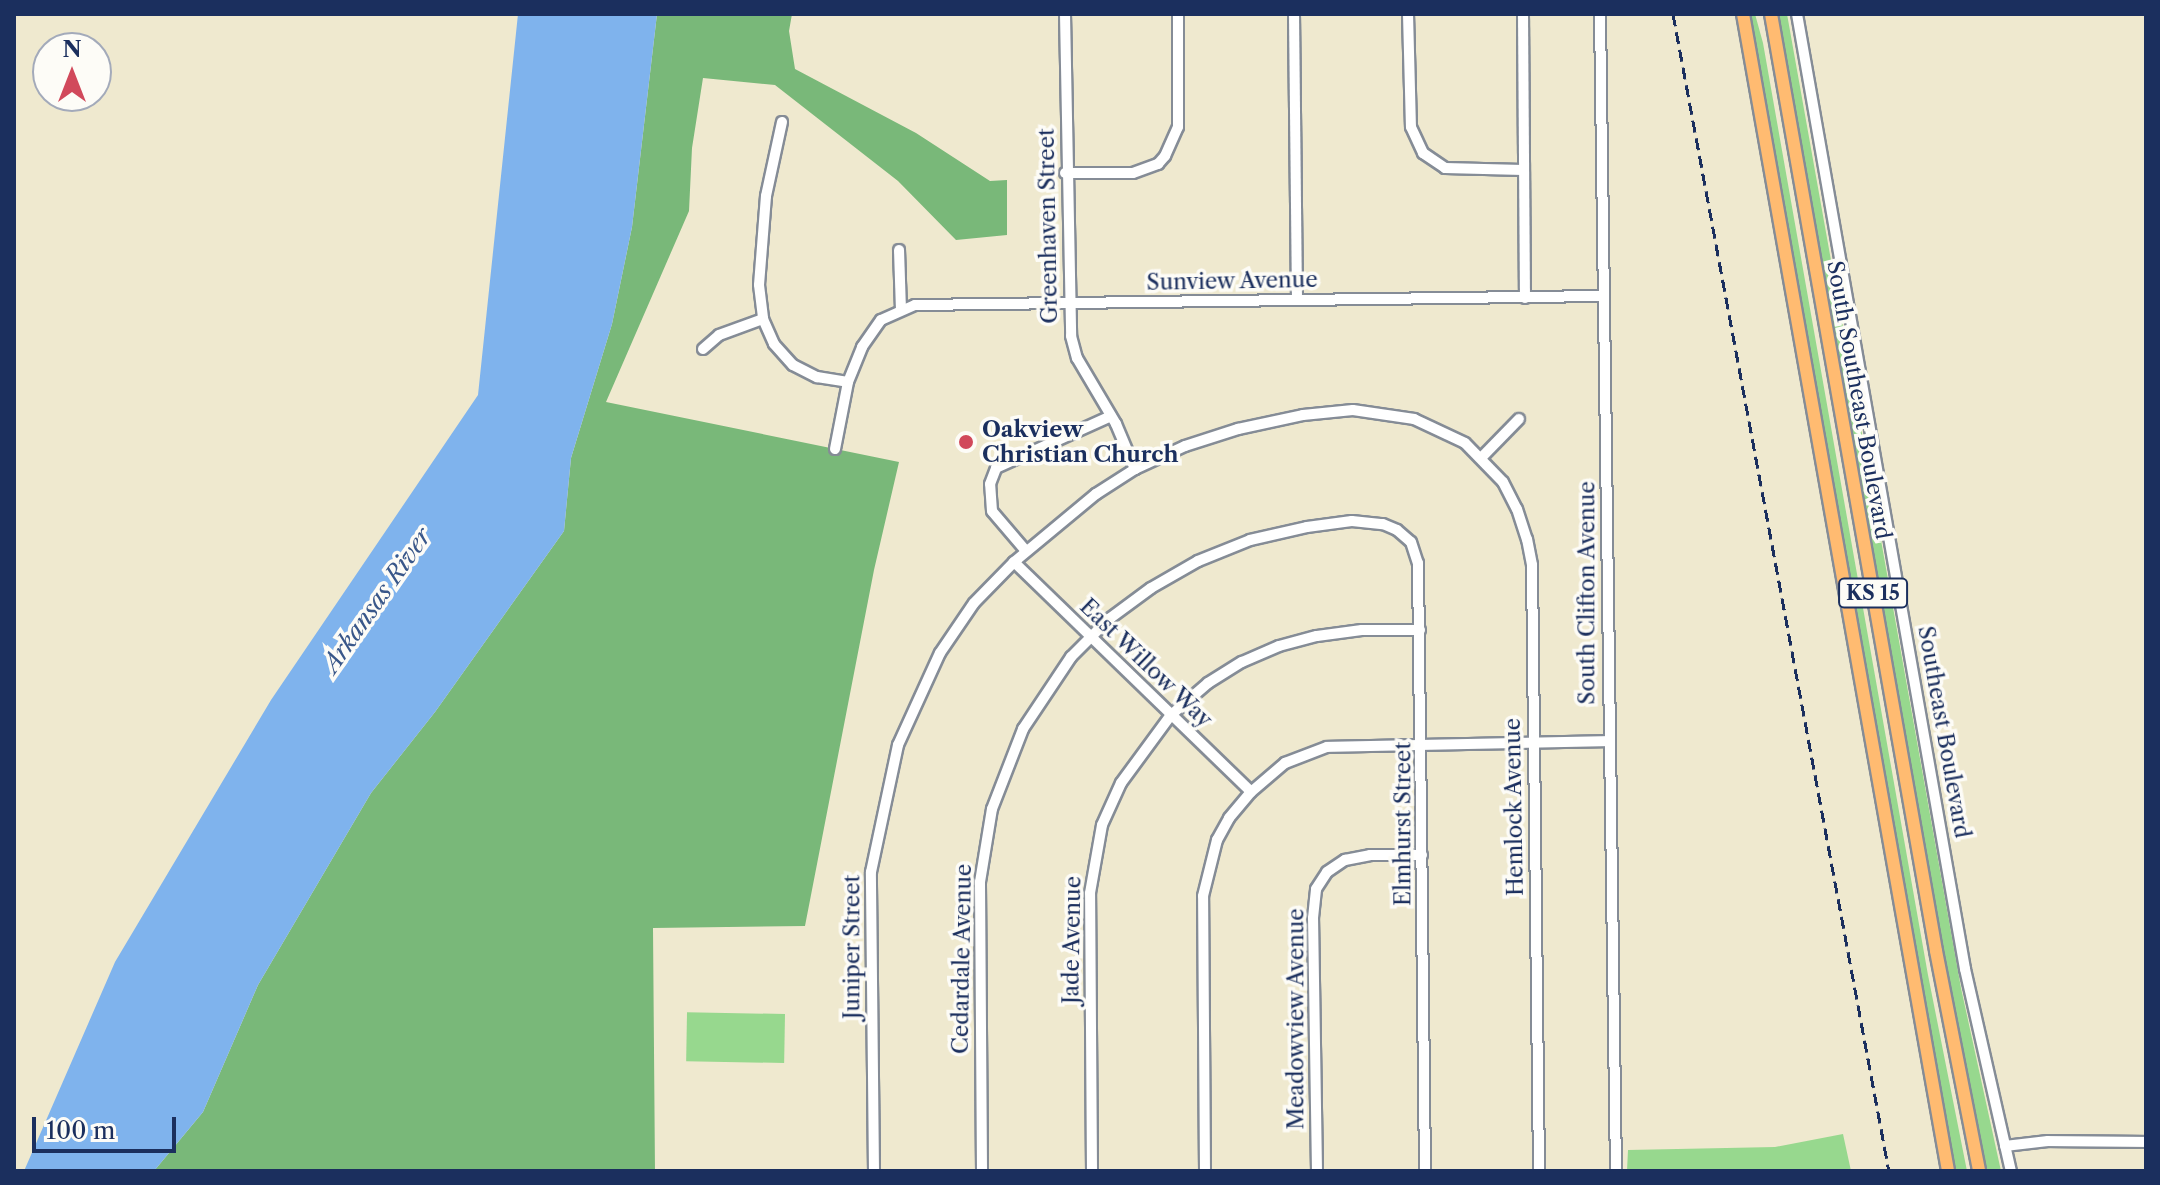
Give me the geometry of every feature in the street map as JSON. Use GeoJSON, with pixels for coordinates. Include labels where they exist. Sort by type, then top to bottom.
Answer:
{"type":"FeatureCollection","features":[{"type":"Feature","properties":{"kind":"main road","name":"KS 15"},"geometry":{"type":"LineString","coordinates":[[1743,14],[1948,1171]]}},
{"type":"Feature","properties":{"kind":"main road","name":"South Southeast Boulevard"},"geometry":{"type":"LineString","coordinates":[[1771,14],[1936,951],[1979,1171]]}},
{"type":"Feature","properties":{"kind":"street","name":"Greenhaven Street"},"geometry":{"type":"LineString","coordinates":[[1065,14],[1069,302],[1077,358],[1111,416],[1135,469]]}},
{"type":"Feature","properties":{"kind":"street"},"geometry":{"type":"LineString","coordinates":[[1065,173],[1133,173],[1158,164],[1165,156],[1178,127],[1178,14]]}},
{"type":"Feature","properties":{"kind":"street"},"geometry":{"type":"LineString","coordinates":[[1294,14],[1297,300]]}},
{"type":"Feature","properties":{"kind":"street"},"geometry":{"type":"LineString","coordinates":[[1408,14],[1411,127],[1418,145],[1429,159],[1445,168],[1523,170]]}},
{"type":"Feature","properties":{"kind":"street"},"geometry":{"type":"LineString","coordinates":[[1523,14],[1525,298]]}},
{"type":"Feature","properties":{"kind":"street","name":"South Clifton Avenue"},"geometry":{"type":"LineString","coordinates":[[1600,14],[1616,1171]]}},
{"type":"Feature","properties":{"kind":"street","name":"Southeast Boulevard"},"geometry":{"type":"LineString","coordinates":[[1797,14],[1965,972],[2011,1171]]}},
{"type":"Feature","properties":{"kind":"street"},"geometry":{"type":"LineString","coordinates":[[782,122],[766,196],[759,285],[763,319],[774,344],[793,365],[817,377],[848,382]]}},
{"type":"Feature","properties":{"kind":"street"},"geometry":{"type":"LineString","coordinates":[[835,449],[848,382],[871,333],[881,320],[901,309],[899,250]]}},
{"type":"Feature","properties":{"kind":"street","name":"Sunview Avenue"},"geometry":{"type":"LineString","coordinates":[[901,309],[915,305],[1069,302],[1604,296]]}},
{"type":"Feature","properties":{"kind":"street"},"geometry":{"type":"LineString","coordinates":[[703,349],[719,335],[763,319]]}},
{"type":"Feature","properties":{"kind":"street","name":"Juniper Street"},"geometry":{"type":"LineString","coordinates":[[874,1171],[869,891],[889,775],[909,715],[937,657],[974,603],[1026,551],[1096,494],[1135,469],[1175,450],[1238,429],[1303,415],[1353,410],[1390,413],[1431,425],[1482,457]]}},
{"type":"Feature","properties":{"kind":"street"},"geometry":{"type":"LineString","coordinates":[[1026,551],[992,511],[990,484],[996,468],[1111,416]]}},
{"type":"Feature","properties":{"kind":"street"},"geometry":{"type":"LineString","coordinates":[[1482,457],[1519,419]]}},
{"type":"Feature","properties":{"kind":"street","name":"Hemlock Avenue"},"geometry":{"type":"LineString","coordinates":[[1482,457],[1513,500],[1532,565],[1539,1171]]}},
{"type":"Feature","properties":{"kind":"street","name":"Elmhurst Street"},"geometry":{"type":"LineString","coordinates":[[1352,521],[1383,524],[1411,542],[1419,570],[1425,1171]]}},
{"type":"Feature","properties":{"kind":"street","name":"Cedardale Avenue"},"geometry":{"type":"LineString","coordinates":[[982,1171],[979,913],[986,838],[1000,782],[1023,729],[1054,679],[1091,636],[1151,588],[1211,555],[1277,533],[1352,521]]}},
{"type":"Feature","properties":{"kind":"street","name":"East Willow Way"},"geometry":{"type":"LineString","coordinates":[[1014,562],[1251,792]]}},
{"type":"Feature","properties":{"kind":"street","name":"Jade Avenue"},"geometry":{"type":"LineString","coordinates":[[1092,1171],[1090,922],[1094,858],[1102,825],[1121,783],[1171,715],[1219,675],[1279,646],[1341,632],[1420,630]]}},
{"type":"Feature","properties":{"kind":"street"},"geometry":{"type":"LineString","coordinates":[[1205,1171],[1203,896],[1217,840],[1229,818],[1251,792],[1285,763],[1310,751],[1350,743],[1608,741]]}},
{"type":"Feature","properties":{"kind":"street","name":"Meadowview Avenue"},"geometry":{"type":"LineString","coordinates":[[1317,1171],[1313,918],[1316,889],[1327,872],[1345,860],[1370,855],[1422,855]]}},
{"type":"Feature","properties":{"kind":"street"},"geometry":{"type":"LineString","coordinates":[[2005,1146],[2048,1141],[2146,1142]]}},
{"type":"Feature","properties":{"kind":"green space"},"geometry":{"type":"Polygon","coordinates":[[[657,14],[792,14],[789,31],[795,69],[916,133],[990,181],[1007,180],[1007,235],[956,240],[898,181],[775,85],[703,78],[692,148],[689,211],[606,402],[899,462],[874,570],[805,926],[653,928],[655,1171],[154,1171],[203,1112],[258,985],[371,793],[435,712],[564,531],[571,458],[612,324],[632,227],[657,14]]]}},
{"type":"Feature","properties":{"kind":"green space"},"geometry":{"type":"Polygon","coordinates":[[[1748,14],[1755,14],[1763,43],[1928,975],[1967,1171],[1955,1171],[1927,1026],[1748,14]]]}},
{"type":"Feature","properties":{"kind":"green space"},"geometry":{"type":"Polygon","coordinates":[[[1778,14],[1787,14],[1961,988],[2001,1171],[1985,1171],[1957,1031],[1778,14]]]}},
{"type":"Feature","properties":{"kind":"green space"},"geometry":{"type":"Polygon","coordinates":[[[687,1012],[785,1014],[784,1063],[686,1061],[687,1012]]]}},
{"type":"Feature","properties":{"kind":"green space"},"geometry":{"type":"Polygon","coordinates":[[[1843,1134],[1851,1171],[1627,1171],[1628,1150],[1775,1147],[1843,1134]]]}},
{"type":"Feature","properties":{"kind":"water","name":"Arkansas River"},"geometry":{"type":"Polygon","coordinates":[[[518,14],[657,14],[632,227],[612,324],[571,458],[564,531],[435,712],[371,793],[258,985],[203,1112],[154,1171],[24,1171],[115,962],[271,700],[478,395],[518,14]]]}},
{"type":"Feature","properties":{"kind":"railway"},"geometry":{"type":"LineString","coordinates":[[1673,14],[1889,1171]]}},
{"type":"Feature","properties":{"kind":"place","name":"Oakview Christian Church"},"geometry":{"type":"Point","coordinates":[966,442]}}]}
